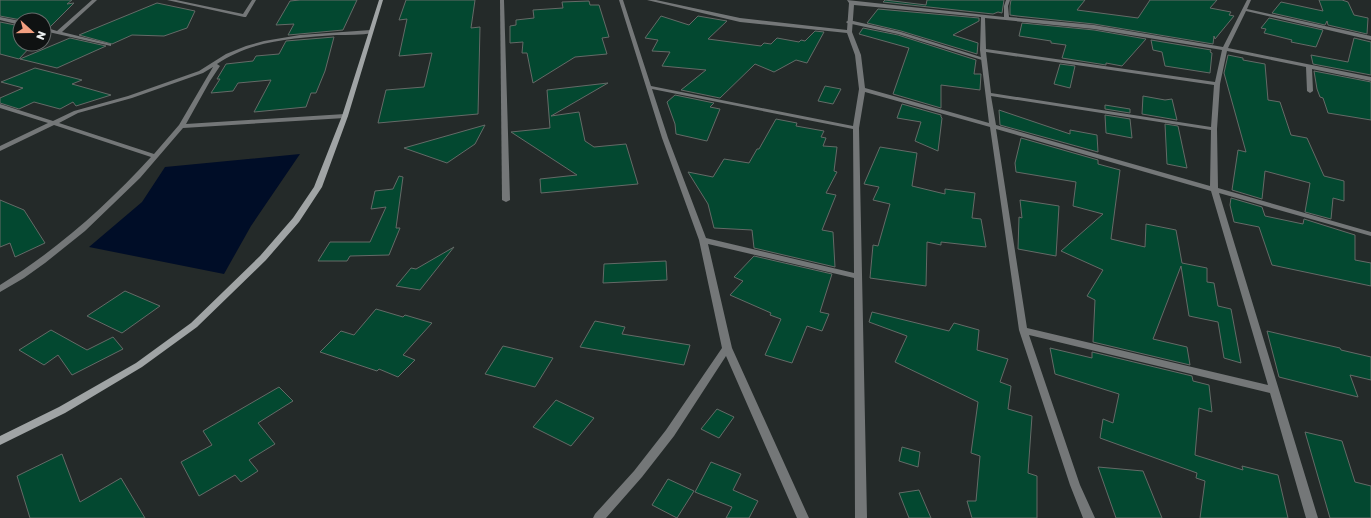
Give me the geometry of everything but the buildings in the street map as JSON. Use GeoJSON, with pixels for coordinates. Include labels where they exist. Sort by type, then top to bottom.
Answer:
{"type":"FeatureCollection","features":[{"type":"Feature","properties":{"kind":"street"},"geometry":{"type":"LineString","coordinates":[[59,32],[95,0]]}},
{"type":"Feature","properties":{"kind":"street"},"geometry":{"type":"LineString","coordinates":[[169,0],[244,16],[254,0]]}},
{"type":"Feature","properties":{"kind":"street"},"geometry":{"type":"LineString","coordinates":[[0,441],[62,410],[139,364],[194,325],[228,294],[263,258],[296,220],[318,187],[345,116],[381,0]]}},
{"type":"Feature","properties":{"kind":"street"},"geometry":{"type":"LineString","coordinates":[[502,0],[506,200]]}},
{"type":"Feature","properties":{"kind":"street"},"geometry":{"type":"LineString","coordinates":[[621,0],[665,138],[703,240],[727,348],[804,518]]}},
{"type":"Feature","properties":{"kind":"street"},"geometry":{"type":"LineString","coordinates":[[649,0],[734,19],[849,32]]}},
{"type":"Feature","properties":{"kind":"street"},"geometry":{"type":"LineString","coordinates":[[1007,17],[1006,6],[1008,0]]}},
{"type":"Feature","properties":{"kind":"street"},"geometry":{"type":"LineString","coordinates":[[1250,0],[1225,49],[1218,84],[1214,129],[1214,189],[1312,518]]}},
{"type":"Feature","properties":{"kind":"street"},"geometry":{"type":"LineString","coordinates":[[861,518],[856,128],[862,89],[858,54],[849,32],[851,1],[1094,27],[1225,49],[1371,79]]}},
{"type":"Feature","properties":{"kind":"street"},"geometry":{"type":"LineString","coordinates":[[1246,10],[1371,38]]}},
{"type":"Feature","properties":{"kind":"street"},"geometry":{"type":"LineString","coordinates":[[983,16],[984,55],[988,94],[1023,330],[1074,485],[1089,518]]}},
{"type":"Feature","properties":{"kind":"street"},"geometry":{"type":"LineString","coordinates":[[0,18],[12,21]]}},
{"type":"Feature","properties":{"kind":"street"},"geometry":{"type":"LineString","coordinates":[[849,22],[984,55],[1218,84]]}},
{"type":"Feature","properties":{"kind":"street"},"geometry":{"type":"LineString","coordinates":[[52,31],[109,45]]}},
{"type":"Feature","properties":{"kind":"street"},"geometry":{"type":"LineString","coordinates":[[0,149],[76,112],[130,97],[188,78],[212,68],[222,59],[245,48],[277,40],[371,32]]}},
{"type":"Feature","properties":{"kind":"street"},"geometry":{"type":"LineString","coordinates":[[0,289],[24,275],[58,249],[111,204],[181,126],[205,81],[222,59]]}},
{"type":"Feature","properties":{"kind":"street"},"geometry":{"type":"LineString","coordinates":[[1308,67],[1310,91]]}},
{"type":"Feature","properties":{"kind":"street"},"geometry":{"type":"LineString","coordinates":[[649,87],[856,128]]}},
{"type":"Feature","properties":{"kind":"street"},"geometry":{"type":"LineString","coordinates":[[862,89],[1371,234]]}},
{"type":"Feature","properties":{"kind":"street"},"geometry":{"type":"LineString","coordinates":[[988,94],[1214,129]]}},
{"type":"Feature","properties":{"kind":"street"},"geometry":{"type":"LineString","coordinates":[[0,106],[155,156]]}},
{"type":"Feature","properties":{"kind":"street"},"geometry":{"type":"LineString","coordinates":[[181,126],[345,116]]}},
{"type":"Feature","properties":{"kind":"street"},"geometry":{"type":"LineString","coordinates":[[703,240],[857,276]]}},
{"type":"Feature","properties":{"kind":"street"},"geometry":{"type":"LineString","coordinates":[[1023,330],[1274,390]]}},
{"type":"Feature","properties":{"kind":"street"},"geometry":{"type":"LineString","coordinates":[[599,518],[638,474],[670,433],[727,348]]}},
{"type":"Feature","properties":{"kind":"water"},"geometry":{"type":"Polygon","coordinates":[[[300,154],[251,226],[224,274],[89,247],[142,202],[165,167],[300,154]]]}}]}
